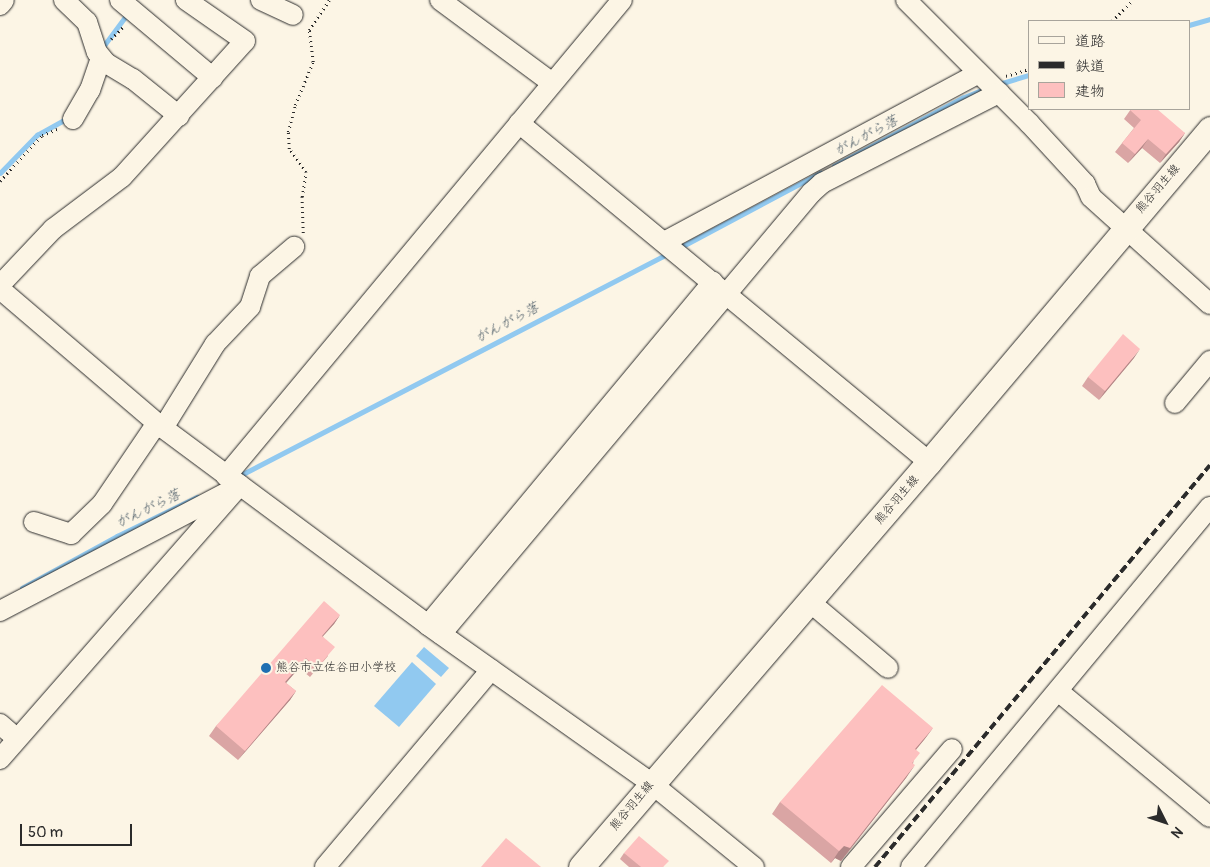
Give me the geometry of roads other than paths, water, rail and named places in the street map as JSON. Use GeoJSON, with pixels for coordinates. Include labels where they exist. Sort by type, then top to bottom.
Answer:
{"type":"FeatureCollection","features":[{"type":"Feature","properties":{"kind":"main road","name":"熊谷羽生線"},"geometry":{"type":"LineString","coordinates":[[581,867],[651,783],[810,602],[1125,226],[1210,129]]}},
{"type":"Feature","properties":{"kind":"street"},"geometry":{"type":"LineString","coordinates":[[0,5],[4,0]]}},
{"type":"Feature","properties":{"kind":"street"},"geometry":{"type":"LineString","coordinates":[[64,0],[87,22],[99,54],[179,116]]}},
{"type":"Feature","properties":{"kind":"street"},"geometry":{"type":"LineString","coordinates":[[186,0],[245,42],[122,177],[54,229],[0,287],[160,426],[434,630],[651,783],[754,867]]}},
{"type":"Feature","properties":{"kind":"street"},"geometry":{"type":"LineString","coordinates":[[261,0],[293,15]]}},
{"type":"Feature","properties":{"kind":"street"},"geometry":{"type":"LineString","coordinates":[[440,0],[552,83]]}},
{"type":"Feature","properties":{"kind":"street"},"geometry":{"type":"LineString","coordinates":[[0,759],[233,480],[518,123],[622,0]]}},
{"type":"Feature","properties":{"kind":"street"},"geometry":{"type":"LineString","coordinates":[[906,0],[989,83],[1085,184],[1091,197],[1210,304]]}},
{"type":"Feature","properties":{"kind":"street"},"geometry":{"type":"LineString","coordinates":[[126,6],[213,78]]}},
{"type":"Feature","properties":{"kind":"street"},"geometry":{"type":"LineString","coordinates":[[74,119],[90,90],[99,54]]}},
{"type":"Feature","properties":{"kind":"street"},"geometry":{"type":"LineString","coordinates":[[665,243],[816,174],[989,83]]}},
{"type":"Feature","properties":{"kind":"street"},"geometry":{"type":"LineString","coordinates":[[434,630],[816,174],[989,83]]}},
{"type":"Feature","properties":{"kind":"street"},"geometry":{"type":"LineString","coordinates":[[518,123],[720,287],[929,462]]}},
{"type":"Feature","properties":{"kind":"street"},"geometry":{"type":"LineString","coordinates":[[34,522],[71,534],[102,504],[160,426],[215,344],[250,307],[260,276],[294,247]]}},
{"type":"Feature","properties":{"kind":"street"},"geometry":{"type":"LineString","coordinates":[[1175,403],[1210,361]]}},
{"type":"Feature","properties":{"kind":"street"},"geometry":{"type":"LineString","coordinates":[[0,611],[233,480]]}},
{"type":"Feature","properties":{"kind":"street"},"geometry":{"type":"LineString","coordinates":[[911,867],[1210,507]]}},
{"type":"Feature","properties":{"kind":"street"},"geometry":{"type":"LineString","coordinates":[[810,602],[888,668]]}},
{"type":"Feature","properties":{"kind":"street"},"geometry":{"type":"LineString","coordinates":[[325,867],[491,670]]}},
{"type":"Feature","properties":{"kind":"street"},"geometry":{"type":"LineString","coordinates":[[1058,691],[1210,817]]}},
{"type":"Feature","properties":{"kind":"street"},"geometry":{"type":"LineString","coordinates":[[0,724],[16,738]]}},
{"type":"Feature","properties":{"kind":"street"},"geometry":{"type":"LineString","coordinates":[[851,867],[952,749]]}},
{"type":"Feature","properties":{"kind":"water"},"geometry":{"type":"Polygon","coordinates":[[[424,647],[449,668],[441,677],[416,656],[424,647]]]}},
{"type":"Feature","properties":{"kind":"water"},"geometry":{"type":"Polygon","coordinates":[[[412,662],[436,684],[399,727],[374,706],[412,662]]]}},
{"type":"Feature","properties":{"kind":"waterway"},"geometry":{"type":"LineString","coordinates":[[102,48],[128,13]]}},
{"type":"Feature","properties":{"kind":"waterway","name":"がんがら落"},"geometry":{"type":"LineString","coordinates":[[1190,25],[1210,19]]}},
{"type":"Feature","properties":{"kind":"waterway","name":"がんがら落"},"geometry":{"type":"LineString","coordinates":[[999,84],[1028,75]]}},
{"type":"Feature","properties":{"kind":"waterway","name":"がんがら落"},"geometry":{"type":"LineString","coordinates":[[834,166],[962,98],[987,88]]}},
{"type":"Feature","properties":{"kind":"waterway"},"geometry":{"type":"LineString","coordinates":[[0,173],[37,135],[68,118]]}},
{"type":"Feature","properties":{"kind":"waterway","name":"がんがら落"},"geometry":{"type":"LineString","coordinates":[[679,248],[820,173]]}},
{"type":"Feature","properties":{"kind":"waterway","name":"がんがら落"},"geometry":{"type":"LineString","coordinates":[[237,477],[668,254]]}},
{"type":"Feature","properties":{"kind":"waterway","name":"がんがら落"},"geometry":{"type":"LineString","coordinates":[[22,588],[117,536],[197,497]]}},
{"type":"Feature","properties":{"kind":"railway"},"geometry":{"type":"LineString","coordinates":[[875,867],[1210,465]]}},
{"type":"Feature","properties":{"kind":"place","name":"熊谷市立佐谷田小学校"},"geometry":{"type":"Point","coordinates":[266,668]}}]}
